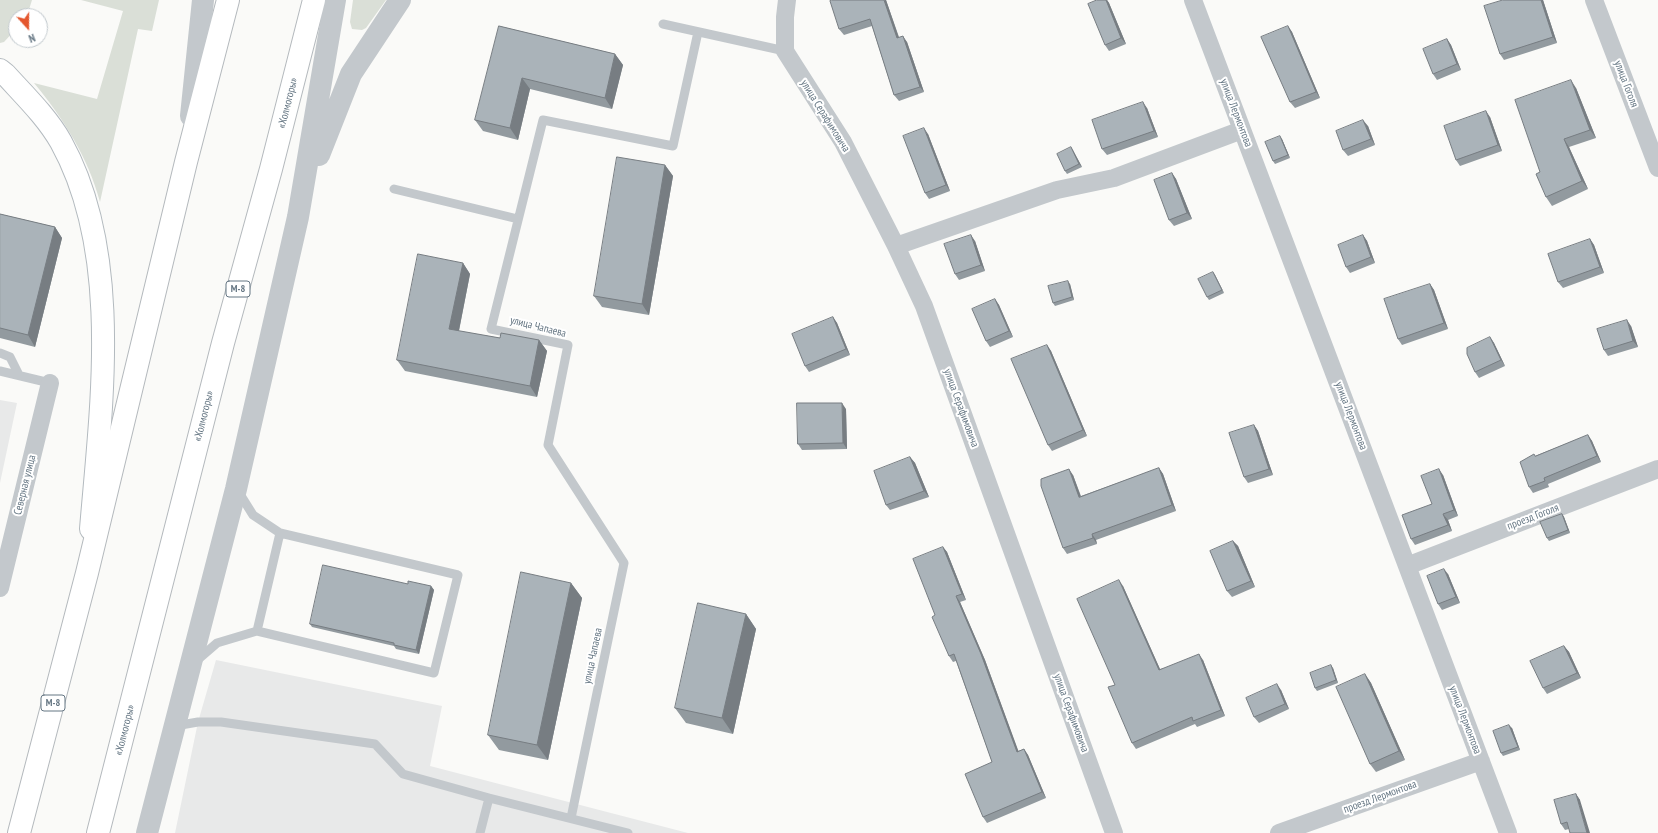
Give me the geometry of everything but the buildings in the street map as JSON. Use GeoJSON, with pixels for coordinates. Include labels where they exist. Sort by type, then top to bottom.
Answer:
{"type":"FeatureCollection","features":[{"type":"Feature","properties":{"kind":"main road","name":"М-8"},"geometry":{"type":"LineString","coordinates":[[19,833],[87,573],[186,162],[228,0]]}},
{"type":"Feature","properties":{"kind":"main road","name":"«Холмогоры»"},"geometry":{"type":"LineString","coordinates":[[98,833],[221,350],[271,170],[314,0]]}},
{"type":"Feature","properties":{"kind":"main road"},"geometry":{"type":"LineString","coordinates":[[0,70],[6,74],[35,108],[60,141],[80,182],[89,210],[96,245],[102,311],[103,385],[87,573]]}},
{"type":"Feature","properties":{"kind":"street"},"geometry":{"type":"LineString","coordinates":[[186,162],[203,0]]}},
{"type":"Feature","properties":{"kind":"street"},"geometry":{"type":"LineString","coordinates":[[147,833],[236,489],[298,217],[335,0]]}},
{"type":"Feature","properties":{"kind":"street"},"geometry":{"type":"LineString","coordinates":[[298,217],[329,127],[351,74],[400,0]]}},
{"type":"Feature","properties":{"kind":"street"},"geometry":{"type":"LineString","coordinates":[[785,51],[785,17],[787,0]]}},
{"type":"Feature","properties":{"kind":"street","name":"улица Лермонтова"},"geometry":{"type":"LineString","coordinates":[[1193,0],[1508,833]]}},
{"type":"Feature","properties":{"kind":"street","name":"улица Гоголя"},"geometry":{"type":"LineString","coordinates":[[1594,0],[1658,168]]}},
{"type":"Feature","properties":{"kind":"street","name":"улица Серафимовича"},"geometry":{"type":"LineString","coordinates":[[785,51],[843,142],[896,246],[924,306],[1114,833]]}},
{"type":"Feature","properties":{"kind":"street"},"geometry":{"type":"LineString","coordinates":[[896,246],[1057,190],[1114,178],[1242,130]]}},
{"type":"Feature","properties":{"kind":"street","name":"Северная улица"},"geometry":{"type":"LineString","coordinates":[[0,588],[50,382]]}},
{"type":"Feature","properties":{"kind":"street","name":"проезд Гоголя"},"geometry":{"type":"LineString","coordinates":[[1407,566],[1658,469]]}},
{"type":"Feature","properties":{"kind":"street","name":"проезд Лермонтова"},"geometry":{"type":"LineString","coordinates":[[1279,833],[1481,761]]}},
{"type":"Feature","properties":{"kind":"lane"},"geometry":{"type":"LineString","coordinates":[[663,24],[785,51]]}},
{"type":"Feature","properties":{"kind":"lane","name":"улица Чапаева"},"geometry":{"type":"LineString","coordinates":[[571,818],[624,563],[548,445],[568,345],[491,329],[543,120],[673,146],[698,32]]}},
{"type":"Feature","properties":{"kind":"lane"},"geometry":{"type":"LineString","coordinates":[[394,189],[518,219]]}},
{"type":"Feature","properties":{"kind":"lane"},"geometry":{"type":"LineString","coordinates":[[0,353],[10,357],[19,375]]}},
{"type":"Feature","properties":{"kind":"lane"},"geometry":{"type":"LineString","coordinates":[[0,371],[50,382]]}},
{"type":"Feature","properties":{"kind":"lane"},"geometry":{"type":"LineString","coordinates":[[190,667],[217,644],[257,631],[434,673],[458,575],[280,533],[253,515],[236,489]]}},
{"type":"Feature","properties":{"kind":"lane"},"geometry":{"type":"LineString","coordinates":[[257,631],[280,533]]}},
{"type":"Feature","properties":{"kind":"lane"},"geometry":{"type":"LineString","coordinates":[[174,726],[198,722],[221,722],[375,744],[403,774],[489,798],[628,833]]}},
{"type":"Feature","properties":{"kind":"lane"},"geometry":{"type":"LineString","coordinates":[[480,833],[489,798]]}},
{"type":"Feature","properties":{"kind":"shaded area"},"geometry":{"type":"Polygon","coordinates":[[[0,0],[32,0],[30,8],[8,8],[8,38],[4,42],[0,43],[0,0]]]}},
{"type":"Feature","properties":{"kind":"shaded area"},"geometry":{"type":"Polygon","coordinates":[[[81,0],[159,0],[152,31],[138,29],[100,202],[89,169],[73,139],[55,110],[34,83],[97,99],[123,11],[81,0]]]}},
{"type":"Feature","properties":{"kind":"shaded area"},"geometry":{"type":"Polygon","coordinates":[[[353,0],[386,0],[366,28],[362,30],[352,29],[350,22],[353,0]]]}},
{"type":"Feature","properties":{"kind":"shaded area"},"geometry":{"type":"Polygon","coordinates":[[[0,400],[17,403],[0,483],[0,400]]]}},
{"type":"Feature","properties":{"kind":"shaded area"},"geometry":{"type":"Polygon","coordinates":[[[216,660],[442,706],[430,766],[688,833],[175,833],[198,722],[216,660]]]}}]}
